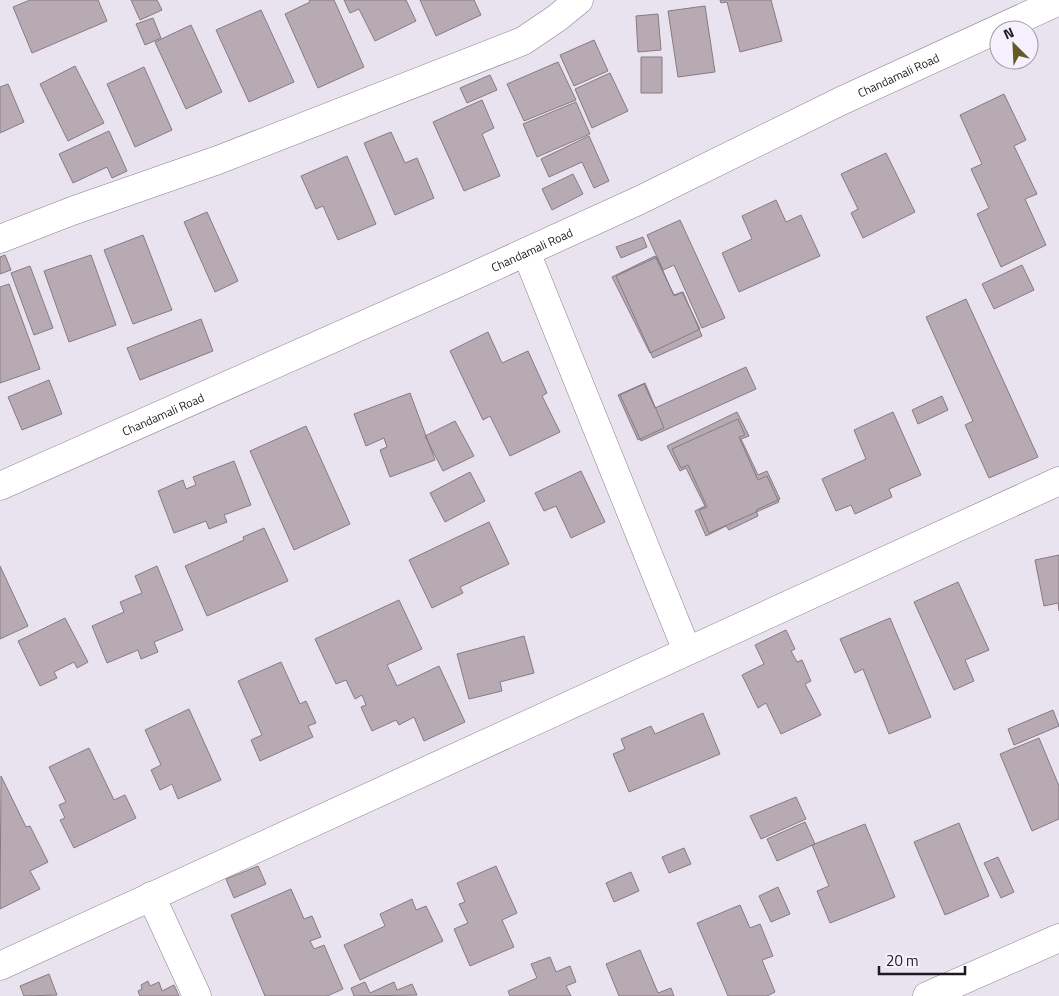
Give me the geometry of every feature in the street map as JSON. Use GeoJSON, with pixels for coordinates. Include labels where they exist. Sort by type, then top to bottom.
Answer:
{"type":"FeatureCollection","features":[{"type":"Feature","properties":{"kind":"street"},"geometry":{"type":"LineString","coordinates":[[0,239],[72,211],[218,160],[523,41],[557,18],[579,0]]}},
{"type":"Feature","properties":{"kind":"street","name":"Chandamali Road"},"geometry":{"type":"LineString","coordinates":[[0,486],[640,200],[841,101],[1059,1]]}},
{"type":"Feature","properties":{"kind":"street"},"geometry":{"type":"LineString","coordinates":[[526,252],[687,651]]}},
{"type":"Feature","properties":{"kind":"street"},"geometry":{"type":"LineString","coordinates":[[0,966],[1059,480]]}},
{"type":"Feature","properties":{"kind":"street"},"geometry":{"type":"LineString","coordinates":[[151,896],[197,996]]}},
{"type":"Feature","properties":{"kind":"street"},"geometry":{"type":"LineString","coordinates":[[927,996],[1059,938]]}},
{"type":"Feature","properties":{"kind":"building"},"geometry":{"type":"Polygon","coordinates":[[[30,0],[98,0],[107,21],[32,53],[13,7],[30,0]]]}},
{"type":"Feature","properties":{"kind":"building"},"geometry":{"type":"Polygon","coordinates":[[[131,0],[157,0],[162,10],[140,20],[131,0]]]}},
{"type":"Feature","properties":{"kind":"building"},"geometry":{"type":"Polygon","coordinates":[[[309,0],[334,0],[364,67],[318,88],[285,14],[310,2],[309,0]]]}},
{"type":"Feature","properties":{"kind":"building"},"geometry":{"type":"Polygon","coordinates":[[[344,0],[406,0],[416,21],[375,41],[359,9],[350,13],[344,0]]]}},
{"type":"Feature","properties":{"kind":"building"},"geometry":{"type":"Polygon","coordinates":[[[420,0],[474,0],[481,15],[436,36],[420,0]]]}},
{"type":"Feature","properties":{"kind":"building"},"geometry":{"type":"Polygon","coordinates":[[[720,0],[771,0],[782,41],[740,52],[727,2],[721,3],[720,0]]]}},
{"type":"Feature","properties":{"kind":"building"},"geometry":{"type":"Polygon","coordinates":[[[705,6],[715,72],[678,77],[668,11],[705,6]]]}},
{"type":"Feature","properties":{"kind":"building"},"geometry":{"type":"Polygon","coordinates":[[[261,10],[294,82],[249,102],[216,30],[261,10]]]}},
{"type":"Feature","properties":{"kind":"building"},"geometry":{"type":"Polygon","coordinates":[[[658,14],[661,50],[638,52],[636,16],[658,14]]]}},
{"type":"Feature","properties":{"kind":"building"},"geometry":{"type":"Polygon","coordinates":[[[153,18],[161,38],[145,45],[136,24],[153,18]]]}},
{"type":"Feature","properties":{"kind":"building"},"geometry":{"type":"Polygon","coordinates":[[[191,25],[222,92],[186,109],[155,42],[191,25]]]}},
{"type":"Feature","properties":{"kind":"building"},"geometry":{"type":"Polygon","coordinates":[[[594,40],[608,71],[574,86],[560,55],[594,40]]]}},
{"type":"Feature","properties":{"kind":"building"},"geometry":{"type":"Polygon","coordinates":[[[641,57],[662,57],[662,93],[641,93],[641,57]]]}},
{"type":"Feature","properties":{"kind":"building"},"geometry":{"type":"Polygon","coordinates":[[[558,62],[576,100],[524,121],[507,84],[558,62]]]}},
{"type":"Feature","properties":{"kind":"building"},"geometry":{"type":"Polygon","coordinates":[[[75,66],[104,123],[68,141],[40,84],[75,66]]]}},
{"type":"Feature","properties":{"kind":"building"},"geometry":{"type":"Polygon","coordinates":[[[144,67],[172,130],[135,147],[107,84],[144,67]]]}},
{"type":"Feature","properties":{"kind":"building"},"geometry":{"type":"Polygon","coordinates":[[[610,73],[628,111],[592,128],[575,89],[610,73]]]}},
{"type":"Feature","properties":{"kind":"building"},"geometry":{"type":"Polygon","coordinates":[[[490,75],[497,90],[467,103],[460,88],[490,75]]]}},
{"type":"Feature","properties":{"kind":"building"},"geometry":{"type":"Polygon","coordinates":[[[8,84],[24,122],[0,133],[0,87],[8,84]]]}},
{"type":"Feature","properties":{"kind":"building"},"geometry":{"type":"Polygon","coordinates":[[[1004,94],[1026,140],[1014,146],[1037,194],[1025,199],[1046,245],[1001,267],[977,214],[989,208],[971,169],[982,164],[960,115],[1004,94]]]}},
{"type":"Feature","properties":{"kind":"building"},"geometry":{"type":"Polygon","coordinates":[[[482,100],[494,128],[482,134],[500,176],[464,191],[433,122],[482,100]]]}},
{"type":"Feature","properties":{"kind":"building"},"geometry":{"type":"Polygon","coordinates":[[[576,102],[590,134],[537,157],[523,124],[576,102]]]}},
{"type":"Feature","properties":{"kind":"building"},"geometry":{"type":"Polygon","coordinates":[[[109,131],[127,171],[112,178],[107,167],[73,183],[59,154],[109,131]]]}},
{"type":"Feature","properties":{"kind":"building"},"geometry":{"type":"Polygon","coordinates":[[[391,132],[405,163],[417,158],[434,198],[395,215],[364,143],[391,132]]]}},
{"type":"Feature","properties":{"kind":"building"},"geometry":{"type":"Polygon","coordinates":[[[589,136],[609,181],[594,188],[582,162],[549,177],[541,159],[589,136]]]}},
{"type":"Feature","properties":{"kind":"building"},"geometry":{"type":"Polygon","coordinates":[[[886,153],[915,212],[863,238],[851,213],[858,209],[841,174],[886,153]]]}},
{"type":"Feature","properties":{"kind":"building"},"geometry":{"type":"Polygon","coordinates":[[[347,156],[376,224],[338,240],[323,206],[316,209],[301,176],[347,156]]]}},
{"type":"Feature","properties":{"kind":"building"},"geometry":{"type":"Polygon","coordinates":[[[573,174],[583,194],[552,210],[542,189],[573,174]]]}},
{"type":"Feature","properties":{"kind":"building"},"geometry":{"type":"Polygon","coordinates":[[[776,200],[786,222],[801,215],[820,256],[739,292],[722,253],[752,239],[742,216],[776,200]]]}},
{"type":"Feature","properties":{"kind":"building"},"geometry":{"type":"Polygon","coordinates":[[[207,212],[238,281],[215,292],[184,222],[207,212]]]}},
{"type":"Feature","properties":{"kind":"building"},"geometry":{"type":"Polygon","coordinates":[[[680,220],[725,318],[702,328],[674,265],[663,270],[647,235],[680,220]]]}},
{"type":"Feature","properties":{"kind":"building"},"geometry":{"type":"Polygon","coordinates":[[[143,235],[172,310],[133,324],[104,250],[143,235]]]}},
{"type":"Feature","properties":{"kind":"building"},"geometry":{"type":"Polygon","coordinates":[[[643,237],[647,247],[621,258],[616,247],[643,237]]]}},
{"type":"Feature","properties":{"kind":"building"},"geometry":{"type":"Polygon","coordinates":[[[5,255],[11,270],[0,274],[0,257],[5,255]]]}},
{"type":"Feature","properties":{"kind":"building"},"geometry":{"type":"Polygon","coordinates":[[[91,255],[116,325],[69,342],[44,271],[91,255]]]}},
{"type":"Feature","properties":{"kind":"building"},"geometry":{"type":"Polygon","coordinates":[[[655,256],[674,295],[682,292],[700,329],[650,353],[612,277],[655,256]]]}},
{"type":"Feature","properties":{"kind":"building"},"geometry":{"type":"Polygon","coordinates":[[[657,257],[674,296],[683,292],[702,336],[653,358],[616,276],[657,257]]]}},
{"type":"Feature","properties":{"kind":"building"},"geometry":{"type":"Polygon","coordinates":[[[1022,265],[1034,290],[994,309],[982,284],[1022,265]]]}},
{"type":"Feature","properties":{"kind":"building"},"geometry":{"type":"Polygon","coordinates":[[[30,266],[53,328],[34,335],[11,273],[30,266]]]}},
{"type":"Feature","properties":{"kind":"building"},"geometry":{"type":"Polygon","coordinates":[[[9,284],[40,369],[0,383],[0,287],[9,284]]]}},
{"type":"Feature","properties":{"kind":"building"},"geometry":{"type":"Polygon","coordinates":[[[966,299],[1038,457],[989,478],[965,425],[973,421],[926,317],[966,299]]]}},
{"type":"Feature","properties":{"kind":"building"},"geometry":{"type":"Polygon","coordinates":[[[201,319],[213,351],[140,380],[127,348],[201,319]]]}},
{"type":"Feature","properties":{"kind":"building"},"geometry":{"type":"Polygon","coordinates":[[[488,332],[502,363],[528,351],[547,393],[542,396],[560,432],[510,456],[490,416],[483,420],[450,351],[488,332]]]}},
{"type":"Feature","properties":{"kind":"building"},"geometry":{"type":"Polygon","coordinates":[[[746,367],[756,389],[641,441],[620,395],[644,384],[655,408],[746,367]]]}},
{"type":"Feature","properties":{"kind":"building"},"geometry":{"type":"Polygon","coordinates":[[[49,380],[62,414],[22,430],[8,397],[49,380]]]}},
{"type":"Feature","properties":{"kind":"building"},"geometry":{"type":"Polygon","coordinates":[[[645,383],[664,428],[638,440],[618,395],[645,383]]]}},
{"type":"Feature","properties":{"kind":"building"},"geometry":{"type":"Polygon","coordinates":[[[410,393],[435,460],[390,477],[380,450],[387,447],[384,438],[366,446],[354,414],[410,393]]]}},
{"type":"Feature","properties":{"kind":"building"},"geometry":{"type":"Polygon","coordinates":[[[942,396],[948,410],[918,424],[912,410],[942,396]]]}},
{"type":"Feature","properties":{"kind":"building"},"geometry":{"type":"Polygon","coordinates":[[[737,412],[749,436],[741,439],[758,475],[767,471],[780,499],[756,510],[758,516],[729,530],[726,526],[706,536],[695,511],[705,506],[686,468],[680,471],[667,446],[737,412]]]}},
{"type":"Feature","properties":{"kind":"building"},"geometry":{"type":"Polygon","coordinates":[[[893,412],[921,475],[889,489],[892,497],[855,514],[851,505],[836,511],[822,479],[866,459],[854,430],[893,412]]]}},
{"type":"Feature","properties":{"kind":"building"},"geometry":{"type":"Polygon","coordinates":[[[738,419],[745,435],[739,437],[758,480],[767,476],[779,502],[709,533],[699,510],[707,507],[688,465],[681,468],[672,449],[738,419]]]}},
{"type":"Feature","properties":{"kind":"building"},"geometry":{"type":"Polygon","coordinates":[[[455,421],[474,456],[443,471],[425,436],[455,421]]]}},
{"type":"Feature","properties":{"kind":"building"},"geometry":{"type":"Polygon","coordinates":[[[306,426],[350,524],[294,550],[250,451],[306,426]]]}},
{"type":"Feature","properties":{"kind":"building"},"geometry":{"type":"Polygon","coordinates":[[[234,461],[251,505],[224,515],[227,522],[209,529],[206,521],[174,533],[158,491],[183,480],[186,489],[196,485],[193,477],[234,461]]]}},
{"type":"Feature","properties":{"kind":"building"},"geometry":{"type":"Polygon","coordinates":[[[581,471],[605,522],[571,538],[556,506],[544,511],[535,493],[581,471]]]}},
{"type":"Feature","properties":{"kind":"building"},"geometry":{"type":"Polygon","coordinates":[[[470,472],[485,501],[445,522],[430,493],[470,472]]]}},
{"type":"Feature","properties":{"kind":"building"},"geometry":{"type":"Polygon","coordinates":[[[489,522],[509,564],[460,587],[463,593],[432,608],[409,560],[489,522]]]}},
{"type":"Feature","properties":{"kind":"building"},"geometry":{"type":"Polygon","coordinates":[[[264,528],[288,581],[207,616],[185,566],[244,540],[243,537],[264,528]]]}},
{"type":"Feature","properties":{"kind":"building"},"geometry":{"type":"Polygon","coordinates":[[[1059,555],[1059,611],[1058,603],[1044,606],[1035,560],[1059,555]]]}},
{"type":"Feature","properties":{"kind":"building"},"geometry":{"type":"Polygon","coordinates":[[[0,566],[28,626],[0,639],[0,566]]]}},
{"type":"Feature","properties":{"kind":"building"},"geometry":{"type":"Polygon","coordinates":[[[157,566],[183,630],[154,642],[158,652],[141,659],[138,650],[107,663],[92,626],[124,612],[120,602],[142,593],[135,576],[157,566]]]}},
{"type":"Feature","properties":{"kind":"building"},"geometry":{"type":"Polygon","coordinates":[[[958,582],[989,650],[965,660],[974,681],[954,690],[914,602],[958,582]]]}},
{"type":"Feature","properties":{"kind":"building"},"geometry":{"type":"Polygon","coordinates":[[[399,600],[422,649],[387,665],[397,686],[439,666],[465,722],[424,741],[414,717],[399,725],[396,720],[372,731],[361,707],[366,705],[362,695],[355,699],[346,680],[336,684],[315,639],[399,600]]]}},
{"type":"Feature","properties":{"kind":"building"},"geometry":{"type":"Polygon","coordinates":[[[65,618],[88,662],[77,668],[74,662],[54,672],[57,678],[40,686],[18,641],[65,618]]]}},
{"type":"Feature","properties":{"kind":"building"},"geometry":{"type":"Polygon","coordinates":[[[890,618],[931,717],[889,734],[863,669],[855,673],[840,639],[890,618]]]}},
{"type":"Feature","properties":{"kind":"building"},"geometry":{"type":"Polygon","coordinates":[[[786,630],[795,649],[791,651],[797,662],[802,660],[811,681],[805,684],[821,715],[781,734],[766,703],[758,708],[742,675],[764,664],[755,645],[786,630]]]}},
{"type":"Feature","properties":{"kind":"building"},"geometry":{"type":"Polygon","coordinates":[[[524,636],[534,673],[500,682],[502,691],[469,699],[457,654],[524,636]]]}},
{"type":"Feature","properties":{"kind":"building"},"geometry":{"type":"Polygon","coordinates":[[[281,662],[300,704],[306,701],[316,723],[308,726],[313,737],[260,761],[251,740],[262,735],[238,681],[281,662]]]}},
{"type":"Feature","properties":{"kind":"building"},"geometry":{"type":"Polygon","coordinates":[[[189,709],[221,780],[178,799],[172,784],[160,790],[151,770],[161,765],[145,730],[189,709]]]}},
{"type":"Feature","properties":{"kind":"building"},"geometry":{"type":"Polygon","coordinates":[[[1053,710],[1059,726],[1014,745],[1008,729],[1053,710]]]}},
{"type":"Feature","properties":{"kind":"building"},"geometry":{"type":"Polygon","coordinates":[[[703,713],[720,754],[629,792],[613,754],[625,749],[621,739],[651,726],[655,734],[703,713]]]}},
{"type":"Feature","properties":{"kind":"building"},"geometry":{"type":"Polygon","coordinates":[[[1039,738],[1059,786],[1059,819],[1032,831],[1000,754],[1039,738]]]}},
{"type":"Feature","properties":{"kind":"building"},"geometry":{"type":"Polygon","coordinates":[[[89,748],[114,800],[125,795],[136,818],[74,848],[60,820],[65,818],[59,805],[66,802],[49,767],[89,748]]]}},
{"type":"Feature","properties":{"kind":"building"},"geometry":{"type":"Polygon","coordinates":[[[1,776],[26,827],[30,826],[48,862],[30,871],[40,889],[0,909],[1,776]]]}},
{"type":"Feature","properties":{"kind":"building"},"geometry":{"type":"Polygon","coordinates":[[[796,797],[806,819],[761,839],[750,816],[796,797]]]}},
{"type":"Feature","properties":{"kind":"building"},"geometry":{"type":"Polygon","coordinates":[[[805,822],[815,844],[777,861],[767,839],[805,822]]]}},
{"type":"Feature","properties":{"kind":"building"},"geometry":{"type":"Polygon","coordinates":[[[959,823],[989,896],[945,915],[914,842],[959,823]]]}},
{"type":"Feature","properties":{"kind":"building"},"geometry":{"type":"Polygon","coordinates":[[[865,824],[895,897],[830,923],[817,891],[829,886],[812,845],[865,824]]]}},
{"type":"Feature","properties":{"kind":"building"},"geometry":{"type":"Polygon","coordinates":[[[684,848],[691,864],[669,873],[662,857],[684,848]]]}},
{"type":"Feature","properties":{"kind":"building"},"geometry":{"type":"Polygon","coordinates":[[[998,857],[1014,892],[1001,898],[984,863],[998,857]]]}},
{"type":"Feature","properties":{"kind":"building"},"geometry":{"type":"Polygon","coordinates":[[[258,866],[266,884],[234,898],[226,879],[258,866]]]}},
{"type":"Feature","properties":{"kind":"building"},"geometry":{"type":"Polygon","coordinates":[[[496,866],[517,913],[502,920],[514,947],[470,966],[454,929],[468,923],[459,904],[465,902],[457,883],[496,866]]]}},
{"type":"Feature","properties":{"kind":"building"},"geometry":{"type":"Polygon","coordinates":[[[631,872],[639,891],[614,902],[606,883],[631,872]]]}},
{"type":"Feature","properties":{"kind":"building"},"geometry":{"type":"Polygon","coordinates":[[[778,887],[790,914],[771,922],[759,896],[778,887]]]}},
{"type":"Feature","properties":{"kind":"building"},"geometry":{"type":"Polygon","coordinates":[[[291,889],[304,919],[312,916],[321,937],[310,941],[314,949],[324,945],[343,989],[327,996],[265,996],[231,915],[291,889]]]}},
{"type":"Feature","properties":{"kind":"building"},"geometry":{"type":"Polygon","coordinates":[[[412,899],[416,910],[426,906],[443,941],[360,980],[344,945],[385,926],[380,914],[412,899]]]}},
{"type":"Feature","properties":{"kind":"building"},"geometry":{"type":"Polygon","coordinates":[[[740,905],[750,928],[760,924],[773,956],[762,960],[775,992],[767,996],[728,996],[697,923],[740,905]]]}},
{"type":"Feature","properties":{"kind":"building"},"geometry":{"type":"Polygon","coordinates":[[[640,950],[658,993],[671,988],[674,996],[619,996],[606,964],[640,950]]]}},
{"type":"Feature","properties":{"kind":"building"},"geometry":{"type":"Polygon","coordinates":[[[550,957],[556,972],[570,966],[576,982],[566,986],[571,996],[510,996],[508,991],[537,978],[531,964],[550,957]]]}},
{"type":"Feature","properties":{"kind":"building"},"geometry":{"type":"Polygon","coordinates":[[[49,974],[57,995],[24,996],[20,986],[49,974]]]}},
{"type":"Feature","properties":{"kind":"building"},"geometry":{"type":"Polygon","coordinates":[[[148,981],[150,986],[159,982],[162,991],[174,985],[179,996],[140,996],[138,991],[142,989],[141,985],[148,981]]]}},
{"type":"Feature","properties":{"kind":"building"},"geometry":{"type":"Polygon","coordinates":[[[365,982],[370,993],[394,982],[397,990],[412,984],[417,995],[354,996],[351,988],[365,982]]]}}]}
